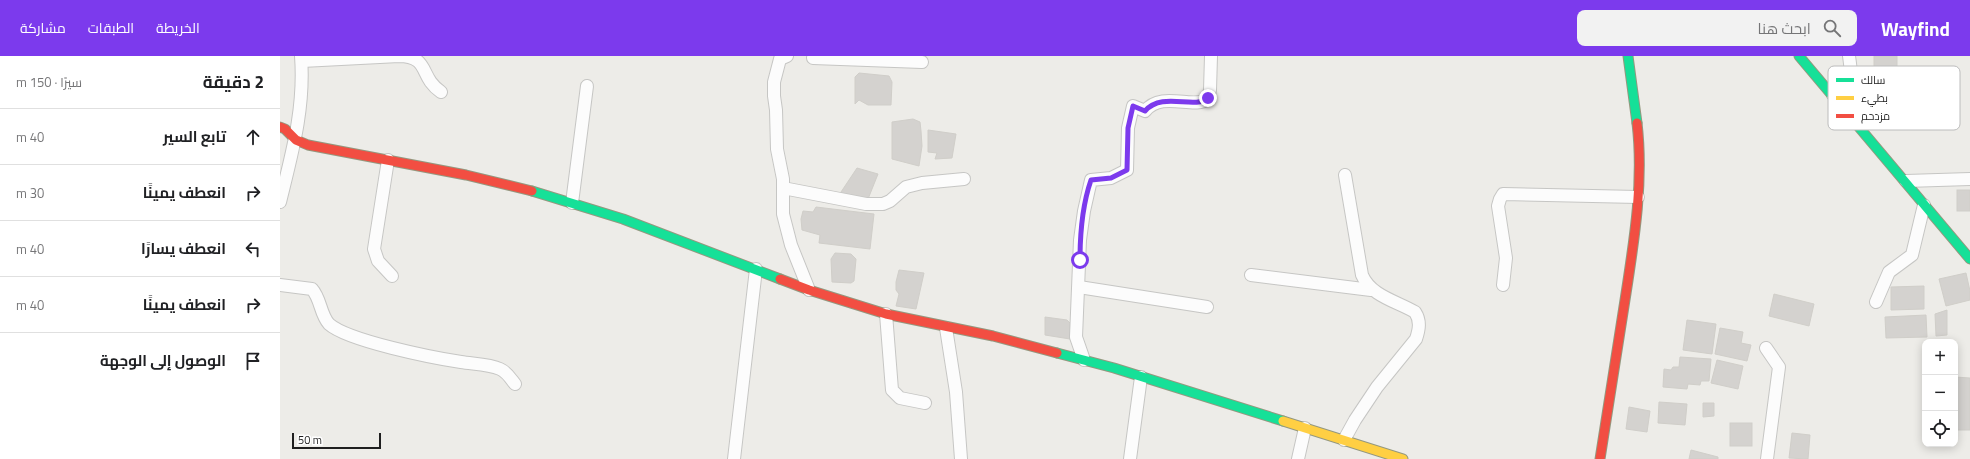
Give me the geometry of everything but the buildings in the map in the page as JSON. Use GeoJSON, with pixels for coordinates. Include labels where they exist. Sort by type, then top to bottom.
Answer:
{"type":"FeatureCollection","features":[{"type":"Feature","properties":{"kind":"street"},"geometry":{"type":"LineString","coordinates":[[280,202],[296,140],[301,105],[302,59],[340,61],[399,56],[415,58],[420,62],[428,80],[441,92]]}},
{"type":"Feature","properties":{"kind":"street"},"geometry":{"type":"LineString","coordinates":[[787,56],[780,59],[774,82],[776,143],[783,188],[783,214],[789,237],[809,290]]}},
{"type":"Feature","properties":{"kind":"street"},"geometry":{"type":"LineString","coordinates":[[1084,360],[1076,337],[1080,240],[1088,189],[1091,180],[1111,178],[1127,170],[1128,128],[1133,106],[1145,111],[1159,102],[1168,100],[1205,101],[1209,96],[1210,90],[1211,56]]}},
{"type":"Feature","properties":{"kind":"street"},"geometry":{"type":"LineString","coordinates":[[1628,56],[1639,140],[1643,198]]}},
{"type":"Feature","properties":{"kind":"street"},"geometry":{"type":"LineString","coordinates":[[1799,56],[1828,89]]}},
{"type":"Feature","properties":{"kind":"street"},"geometry":{"type":"LineString","coordinates":[[1849,56],[1850,66]]}},
{"type":"Feature","properties":{"kind":"street"},"geometry":{"type":"LineString","coordinates":[[810,57],[922,62]]}},
{"type":"Feature","properties":{"kind":"street"},"geometry":{"type":"LineString","coordinates":[[572,203],[587,86]]}},
{"type":"Feature","properties":{"kind":"street"},"geometry":{"type":"LineString","coordinates":[[1631,326],[1648,139],[1642,88]]}},
{"type":"Feature","properties":{"kind":"street"},"geometry":{"type":"LineString","coordinates":[[280,127],[285,129],[296,140],[308,145],[473,176],[572,203],[623,219],[809,290],[886,314],[946,328],[993,336],[1084,360],[1403,459]]}},
{"type":"Feature","properties":{"kind":"street"},"geometry":{"type":"LineString","coordinates":[[1863,130],[1970,259]]}},
{"type":"Feature","properties":{"kind":"street"},"geometry":{"type":"LineString","coordinates":[[388,160],[374,249],[378,261],[392,276]]}},
{"type":"Feature","properties":{"kind":"street"},"geometry":{"type":"LineString","coordinates":[[1344,440],[1354,420],[1377,387],[1412,345],[1418,331],[1419,321],[1415,312],[1372,290],[1366,285],[1362,275],[1345,175]]}},
{"type":"Feature","properties":{"kind":"street"},"geometry":{"type":"LineString","coordinates":[[783,188],[878,205],[890,201],[906,187],[922,182],[964,179]]}},
{"type":"Feature","properties":{"kind":"street"},"geometry":{"type":"LineString","coordinates":[[1906,181],[1970,179]]}},
{"type":"Feature","properties":{"kind":"street"},"geometry":{"type":"LineString","coordinates":[[1503,285],[1506,258],[1498,206],[1503,194],[1643,198]]}},
{"type":"Feature","properties":{"kind":"street"},"geometry":{"type":"LineString","coordinates":[[1876,302],[1889,272],[1912,255],[1924,205]]}},
{"type":"Feature","properties":{"kind":"street"},"geometry":{"type":"LineString","coordinates":[[1600,459],[1638,250],[1646,221]]}},
{"type":"Feature","properties":{"kind":"street"},"geometry":{"type":"LineString","coordinates":[[734,459],[756,269]]}},
{"type":"Feature","properties":{"kind":"street"},"geometry":{"type":"LineString","coordinates":[[1251,275],[1372,290]]}},
{"type":"Feature","properties":{"kind":"street"},"geometry":{"type":"LineString","coordinates":[[280,284],[312,289],[318,296],[324,317],[330,324],[343,331],[378,344],[425,356],[494,367],[508,374],[515,384]]}},
{"type":"Feature","properties":{"kind":"street"},"geometry":{"type":"LineString","coordinates":[[1079,287],[1207,307]]}},
{"type":"Feature","properties":{"kind":"street"},"geometry":{"type":"LineString","coordinates":[[886,314],[892,390],[900,398],[925,403]]}},
{"type":"Feature","properties":{"kind":"street"},"geometry":{"type":"LineString","coordinates":[[946,328],[956,392],[961,459]]}},
{"type":"Feature","properties":{"kind":"street"},"geometry":{"type":"LineString","coordinates":[[1766,348],[1779,367],[1766,459]]}},
{"type":"Feature","properties":{"kind":"street"},"geometry":{"type":"LineString","coordinates":[[1130,459],[1141,377]]}},
{"type":"Feature","properties":{"kind":"street"},"geometry":{"type":"LineString","coordinates":[[1298,459],[1305,428]]}},
{"type":"Feature","properties":{"kind":"traffic: fast"},"geometry":{"type":"LineString","coordinates":[[1628,56],[1637,123]]}},
{"type":"Feature","properties":{"kind":"traffic: fast"},"geometry":{"type":"LineString","coordinates":[[1799,56],[1828,90]]}},
{"type":"Feature","properties":{"kind":"traffic: fast"},"geometry":{"type":"LineString","coordinates":[[1861,130],[1970,259]]}},
{"type":"Feature","properties":{"kind":"traffic: fast"},"geometry":{"type":"LineString","coordinates":[[532,191],[623,219],[780,279]]}},
{"type":"Feature","properties":{"kind":"traffic: fast"},"geometry":{"type":"LineString","coordinates":[[1057,353],[1114,368],[1283,421]]}},
{"type":"Feature","properties":{"kind":"traffic: slow"},"geometry":{"type":"LineString","coordinates":[[1283,421],[1403,459]]}},
{"type":"Feature","properties":{"kind":"traffic: jam"},"geometry":{"type":"LineString","coordinates":[[1600,459],[1635,234],[1639,190],[1639,145],[1637,123]]}},
{"type":"Feature","properties":{"kind":"traffic: jam"},"geometry":{"type":"LineString","coordinates":[[280,127],[285,129],[296,140],[308,145],[466,175],[532,191]]}},
{"type":"Feature","properties":{"kind":"traffic: jam"},"geometry":{"type":"LineString","coordinates":[[780,279],[809,290],[886,314],[993,336],[1057,353]]}},
{"type":"Feature","properties":{"kind":"route"},"geometry":{"type":"LineString","coordinates":[[1080,260],[1080,240],[1088,189],[1091,180],[1111,178],[1126,172],[1129,164],[1128,128],[1133,106],[1145,111],[1147,108],[1159,102],[1168,100],[1202,102],[1208,98]]}}]}
